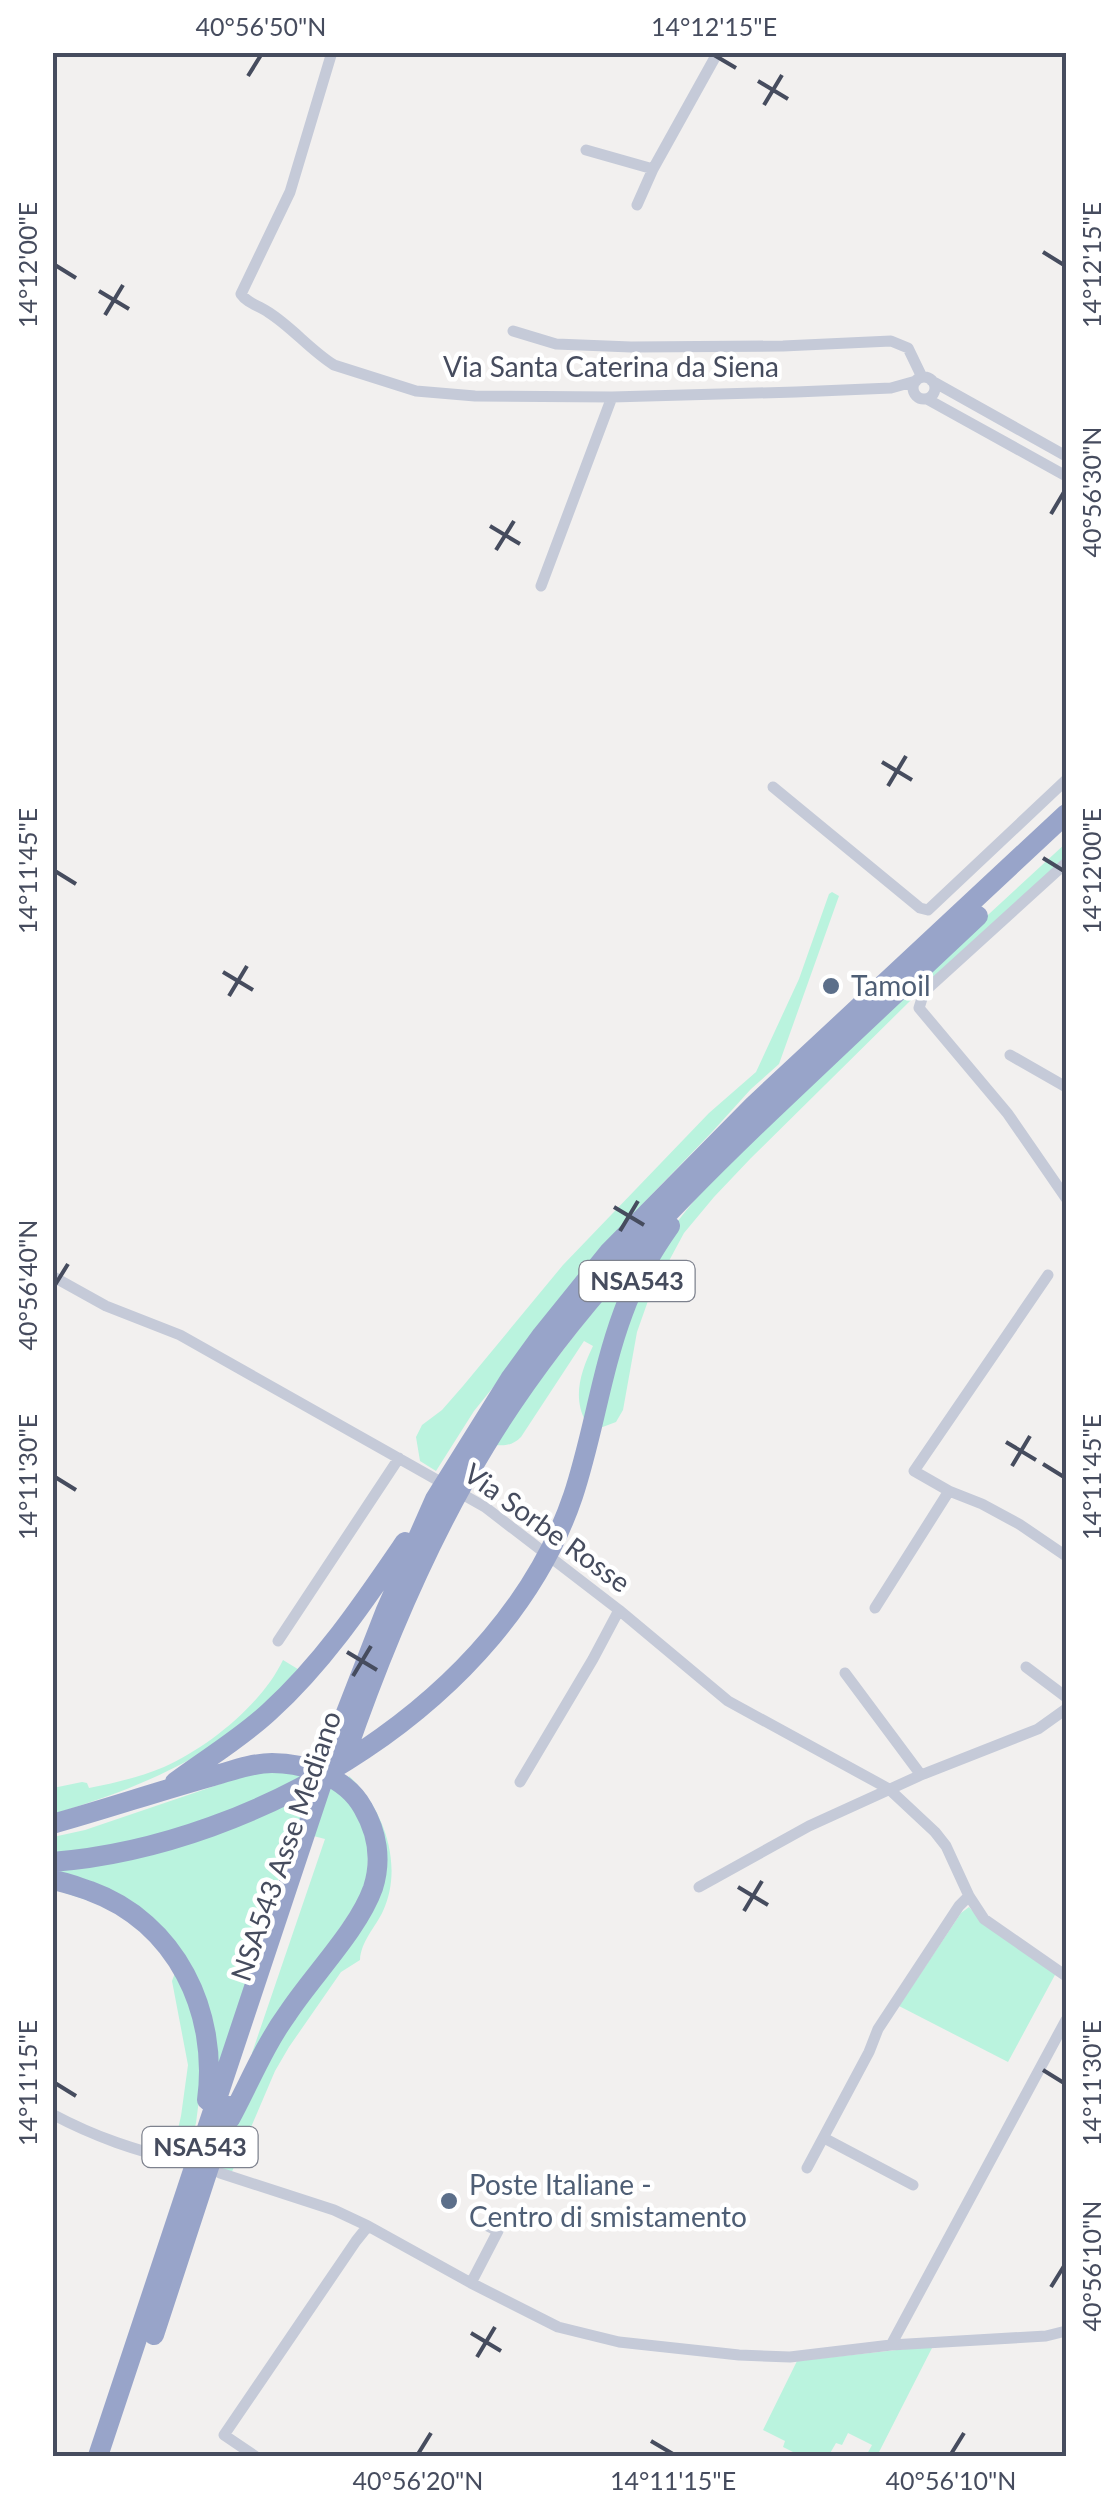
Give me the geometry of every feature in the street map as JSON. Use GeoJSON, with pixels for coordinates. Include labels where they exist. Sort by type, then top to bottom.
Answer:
{"type":"FeatureCollection","features":[{"type":"Feature","properties":{"kind":"highway","name":"NSA543 Asse Mediano"},"geometry":{"type":"LineString","coordinates":[[113,2456],[342,1723],[435,1499],[610,1252],[798,1063],[1066,814]]}},
{"type":"Feature","properties":{"kind":"highway","name":"NSA543 Asse Mediano"},"geometry":{"type":"LineString","coordinates":[[308,1841],[416,1578],[516,1384],[708,1171],[1066,833]]}},
{"type":"Feature","properties":{"kind":"highway","name":"NSA543"},"geometry":{"type":"LineString","coordinates":[[52,1862],[158,1844],[260,1807],[364,1750],[440,1692],[494,1634],[524,1594],[551,1546],[572,1498],[623,1312],[657,1244],[708,1171]]}},
{"type":"Feature","properties":{"kind":"highway","name":"NSA543"},"geometry":{"type":"LineString","coordinates":[[165,1789],[266,1715],[300,1682],[343,1632],[435,1499]]}},
{"type":"Feature","properties":{"kind":"highway","name":"NSA543"},"geometry":{"type":"LineString","coordinates":[[165,1789],[270,1763],[304,1766],[336,1780],[358,1799],[373,1825],[379,1862],[362,1911],[285,2016],[262,2053],[243,2096],[209,2145]]}},
{"type":"Feature","properties":{"kind":"highway"},"geometry":{"type":"LineString","coordinates":[[52,1824],[165,1789]]}},
{"type":"Feature","properties":{"kind":"highway","name":"NSA543"},"geometry":{"type":"LineString","coordinates":[[52,1880],[106,1897],[135,1914],[162,1938],[185,1971],[198,1999],[206,2036],[209,2145]]}},
{"type":"Feature","properties":{"kind":"highway","name":"NSA543 Asse Mediano"},"geometry":{"type":"LineString","coordinates":[[98,2456],[209,2145]]}},
{"type":"Feature","properties":{"kind":"street","name":"Via Santa Caterina da Siena"},"geometry":{"type":"LineString","coordinates":[[332,52],[290,192],[241,294],[270,312],[334,365],[393,385],[444,395],[612,397],[922,386]]}},
{"type":"Feature","properties":{"kind":"street"},"geometry":{"type":"LineString","coordinates":[[637,206],[718,52]]}},
{"type":"Feature","properties":{"kind":"street"},"geometry":{"type":"LineString","coordinates":[[586,150],[654,169]]}},
{"type":"Feature","properties":{"kind":"street"},"geometry":{"type":"LineString","coordinates":[[513,330],[556,344],[631,347],[901,343],[915,359],[922,386],[965,419],[1066,476]]}},
{"type":"Feature","properties":{"kind":"street"},"geometry":{"type":"LineString","coordinates":[[922,386],[973,404],[1066,456]]}},
{"type":"Feature","properties":{"kind":"street"},"geometry":{"type":"LineString","coordinates":[[540,586],[612,397]]}},
{"type":"Feature","properties":{"kind":"street"},"geometry":{"type":"LineString","coordinates":[[965,419],[973,404]]}},
{"type":"Feature","properties":{"kind":"street"},"geometry":{"type":"LineString","coordinates":[[773,787],[920,908],[928,910],[1066,780]]}},
{"type":"Feature","properties":{"kind":"street"},"geometry":{"type":"LineString","coordinates":[[1066,863],[924,992],[919,1008],[1008,1114],[1066,1198]]}},
{"type":"Feature","properties":{"kind":"street"},"geometry":{"type":"LineString","coordinates":[[1010,1055],[1066,1087]]}},
{"type":"Feature","properties":{"kind":"street"},"geometry":{"type":"LineString","coordinates":[[1048,1275],[914,1472],[1007,1517],[1066,1556]]}},
{"type":"Feature","properties":{"kind":"street","name":"Via Sorbe Rosse"},"geometry":{"type":"LineString","coordinates":[[52,1276],[106,1306],[180,1336],[484,1507],[728,1700],[889,1789],[946,1846],[984,1918],[1066,1976]]}},
{"type":"Feature","properties":{"kind":"street"},"geometry":{"type":"LineString","coordinates":[[278,1641],[399,1458]]}},
{"type":"Feature","properties":{"kind":"street"},"geometry":{"type":"LineString","coordinates":[[875,1608],[949,1491]]}},
{"type":"Feature","properties":{"kind":"street"},"geometry":{"type":"LineString","coordinates":[[520,1782],[618,1610]]}},
{"type":"Feature","properties":{"kind":"street"},"geometry":{"type":"LineString","coordinates":[[1026,1667],[1066,1698]]}},
{"type":"Feature","properties":{"kind":"street"},"geometry":{"type":"LineString","coordinates":[[845,1673],[921,1775]]}},
{"type":"Feature","properties":{"kind":"street"},"geometry":{"type":"LineString","coordinates":[[699,1887],[809,1826],[921,1775],[1038,1729],[1066,1708]]}},
{"type":"Feature","properties":{"kind":"street"},"geometry":{"type":"LineString","coordinates":[[807,2168],[878,2029],[969,1896]]}},
{"type":"Feature","properties":{"kind":"street"},"geometry":{"type":"LineString","coordinates":[[891,2345],[1066,2020]]}},
{"type":"Feature","properties":{"kind":"street"},"geometry":{"type":"LineString","coordinates":[[52,2114],[125,2147],[184,2162]]}},
{"type":"Feature","properties":{"kind":"street"},"geometry":{"type":"LineString","coordinates":[[824,2138],[913,2185]]}},
{"type":"Feature","properties":{"kind":"street"},"geometry":{"type":"LineString","coordinates":[[220,2173],[334,2210],[558,2326],[618,2342],[739,2356],[790,2357],[891,2345],[1046,2336],[1066,2331]]}},
{"type":"Feature","properties":{"kind":"street"},"geometry":{"type":"LineString","coordinates":[[255,2456],[224,2435],[368,2226]]}},
{"type":"Feature","properties":{"kind":"street"},"geometry":{"type":"LineString","coordinates":[[471,2283],[498,2231],[488,2226]]}},
{"type":"Feature","properties":{"kind":"green space"},"geometry":{"type":"Polygon","coordinates":[[[1066,843],[1066,859],[909,1002],[751,1158],[684,1233],[649,1298],[637,1332],[623,1410],[616,1422],[600,1428],[629,1309],[677,1222],[701,1192],[837,1054],[1066,843]]]}},
{"type":"Feature","properties":{"kind":"green space"},"geometry":{"type":"Polygon","coordinates":[[[832,892],[839,896],[779,1064],[630,1217],[474,1411],[436,1471],[420,1461],[416,1437],[422,1425],[442,1410],[563,1265],[709,1113],[756,1072],[799,979],[832,892]]]}},
{"type":"Feature","properties":{"kind":"green space"},"geometry":{"type":"Polygon","coordinates":[[[657,1229],[586,1422],[580,1384],[593,1346],[584,1341],[521,1437],[509,1444],[495,1445],[501,1430],[657,1229]]]}},
{"type":"Feature","properties":{"kind":"green space"},"geometry":{"type":"Polygon","coordinates":[[[283,1660],[301,1671],[216,1744],[149,1780],[53,1814],[53,1788],[82,1782],[89,1788],[127,1779],[164,1767],[199,1748],[248,1708],[283,1660]]]}},
{"type":"Feature","properties":{"kind":"green space"},"geometry":{"type":"Polygon","coordinates":[[[271,1770],[299,1775],[344,1795],[359,1817],[366,1841],[364,1892],[255,2054],[252,2053],[325,1839],[294,1831],[217,2072],[190,1997],[203,2068],[196,2123],[185,2158],[172,2155],[188,2065],[172,1981],[176,1970],[159,1946],[111,1908],[53,1889],[53,1837],[271,1770]]]}},
{"type":"Feature","properties":{"kind":"green space"},"geometry":{"type":"Polygon","coordinates":[[[349,1776],[381,1821],[391,1857],[389,1894],[360,1960],[341,1972],[275,2071],[231,2174],[221,2171],[231,2136],[264,2062],[380,1880],[347,1783],[349,1776]]]}},
{"type":"Feature","properties":{"kind":"green space"},"geometry":{"type":"Polygon","coordinates":[[[969,1907],[984,1924],[1056,1973],[1008,2062],[899,2006],[961,1913],[969,1907]]]}},
{"type":"Feature","properties":{"kind":"green space"},"geometry":{"type":"Polygon","coordinates":[[[933,2346],[877,2456],[866,2456],[872,2445],[848,2433],[842,2445],[836,2443],[829,2455],[823,2452],[820,2456],[801,2456],[783,2447],[785,2441],[763,2430],[797,2361],[933,2346]]]}},
{"type":"Feature","properties":{"kind":"place","name":"Tamoil"},"geometry":{"type":"Point","coordinates":[831,986]}},
{"type":"Feature","properties":{"kind":"place","name":"Poste Italiane - Centro di smistamento"},"geometry":{"type":"Point","coordinates":[449,2201]}}]}
